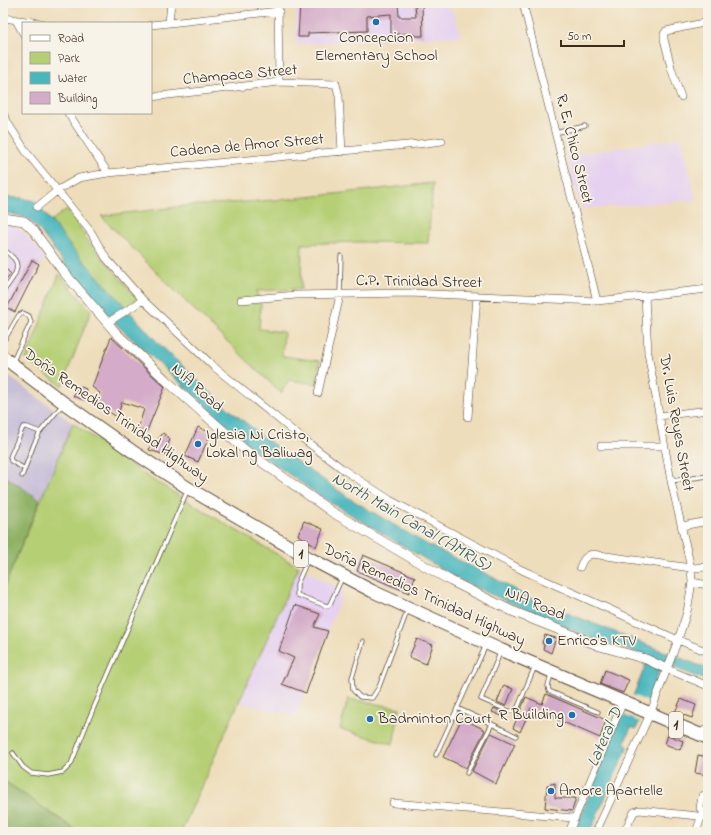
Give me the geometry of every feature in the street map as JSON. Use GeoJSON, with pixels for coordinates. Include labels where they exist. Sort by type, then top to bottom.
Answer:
{"type":"FeatureCollection","features":[{"type":"Feature","properties":{"kind":"highway","name":"Doña Remedios Trinidad Highway"},"geometry":{"type":"LineString","coordinates":[[8,360],[132,452],[188,488],[309,558],[408,608],[487,644],[702,736]]}},
{"type":"Feature","properties":{"kind":"street"},"geometry":{"type":"LineString","coordinates":[[169,23],[171,3]]}},
{"type":"Feature","properties":{"kind":"street","name":"R. E. Chico Street"},"geometry":{"type":"LineString","coordinates":[[523,3],[597,301]]}},
{"type":"Feature","properties":{"kind":"street"},"geometry":{"type":"LineString","coordinates":[[152,25],[278,7],[279,82]]}},
{"type":"Feature","properties":{"kind":"street"},"geometry":{"type":"LineString","coordinates":[[3,18],[33,22]]}},
{"type":"Feature","properties":{"kind":"street"},"geometry":{"type":"LineString","coordinates":[[16,20],[22,31]]}},
{"type":"Feature","properties":{"kind":"street"},"geometry":{"type":"LineString","coordinates":[[681,97],[672,71],[664,34],[666,31],[708,22]]}},
{"type":"Feature","properties":{"kind":"street","name":"Champaca Street"},"geometry":{"type":"LineString","coordinates":[[152,97],[279,82],[336,84],[339,96],[342,152]]}},
{"type":"Feature","properties":{"kind":"street"},"geometry":{"type":"LineString","coordinates":[[3,113],[9,125],[28,153],[91,232],[106,258],[143,300],[213,366],[298,435],[344,470],[390,500],[522,570],[708,652]]}},
{"type":"Feature","properties":{"kind":"street"},"geometry":{"type":"LineString","coordinates":[[69,114],[108,173]]}},
{"type":"Feature","properties":{"kind":"street","name":"Cadena de Amor Street"},"geometry":{"type":"LineString","coordinates":[[37,207],[58,190],[79,178],[108,173],[342,152],[442,141]]}},
{"type":"Feature","properties":{"kind":"street","name":"NIA Road"},"geometry":{"type":"LineString","coordinates":[[3,218],[24,221],[34,231],[62,270],[110,321],[116,333],[169,383],[245,450],[332,512],[451,581],[512,611],[600,646],[668,664],[708,686]]}},
{"type":"Feature","properties":{"kind":"street","name":"C.P. Trinidad Street"},"geometry":{"type":"LineString","coordinates":[[241,300],[296,295],[409,293],[597,301],[708,289]]}},
{"type":"Feature","properties":{"kind":"street"},"geometry":{"type":"LineString","coordinates":[[318,393],[340,295]]}},
{"type":"Feature","properties":{"kind":"street"},"geometry":{"type":"LineString","coordinates":[[468,417],[477,296]]}},
{"type":"Feature","properties":{"kind":"street","name":"Dr. Luis Reyes Street"},"geometry":{"type":"LineString","coordinates":[[645,296],[648,353],[671,481],[682,526],[692,582],[687,612],[678,640],[647,713]]}},
{"type":"Feature","properties":{"kind":"street"},"geometry":{"type":"LineString","coordinates":[[110,321],[143,300]]}},
{"type":"Feature","properties":{"kind":"street"},"geometry":{"type":"LineString","coordinates":[[659,416],[708,410]]}},
{"type":"Feature","properties":{"kind":"street"},"geometry":{"type":"LineString","coordinates":[[601,446],[665,446]]}},
{"type":"Feature","properties":{"kind":"street"},"geometry":{"type":"LineString","coordinates":[[682,526],[708,521]]}},
{"type":"Feature","properties":{"kind":"street"},"geometry":{"type":"LineString","coordinates":[[580,567],[583,559],[592,554],[690,568],[708,567]]}},
{"type":"Feature","properties":{"kind":"street"},"geometry":{"type":"LineString","coordinates":[[692,582],[708,585]]}},
{"type":"Feature","properties":{"kind":"street"},"geometry":{"type":"LineString","coordinates":[[569,832],[624,703]]}},
{"type":"Feature","properties":{"kind":"street"},"geometry":{"type":"LineString","coordinates":[[596,832],[647,713]]}},
{"type":"Feature","properties":{"kind":"street"},"geometry":{"type":"LineString","coordinates":[[705,814],[700,808],[702,796],[708,793]]}},
{"type":"Feature","properties":{"kind":"street"},"geometry":{"type":"LineString","coordinates":[[393,803],[574,818]]}},
{"type":"Feature","properties":{"kind":"street"},"geometry":{"type":"LineString","coordinates":[[624,832],[634,812],[638,810],[705,814]]}},
{"type":"Feature","properties":{"kind":"street"},"geometry":{"type":"LineString","coordinates":[[696,832],[705,814]]}},
{"type":"Feature","properties":{"kind":"lane"},"geometry":{"type":"LineString","coordinates":[[555,133],[585,126]]}},
{"type":"Feature","properties":{"kind":"lane"},"geometry":{"type":"LineString","coordinates":[[3,249],[15,259],[17,265],[16,272],[3,292]]}},
{"type":"Feature","properties":{"kind":"lane"},"geometry":{"type":"LineString","coordinates":[[340,295],[341,256]]}},
{"type":"Feature","properties":{"kind":"lane"},"geometry":{"type":"LineString","coordinates":[[3,342],[18,315],[23,313],[29,316],[31,322],[8,360]]}},
{"type":"Feature","properties":{"kind":"lane"},"geometry":{"type":"LineString","coordinates":[[22,476],[40,432],[64,403]]}},
{"type":"Feature","properties":{"kind":"lane"},"geometry":{"type":"LineString","coordinates":[[25,469],[11,461],[10,457],[24,427],[40,432]]}},
{"type":"Feature","properties":{"kind":"lane"},"geometry":{"type":"LineString","coordinates":[[671,481],[708,476]]}},
{"type":"Feature","properties":{"kind":"lane"},"geometry":{"type":"LineString","coordinates":[[13,754],[22,767],[31,773],[48,775],[63,772],[71,764],[188,488]]}},
{"type":"Feature","properties":{"kind":"lane"},"geometry":{"type":"LineString","coordinates":[[309,558],[297,584],[298,595],[324,606],[328,606],[344,576]]}},
{"type":"Feature","properties":{"kind":"lane"},"geometry":{"type":"LineString","coordinates":[[363,641],[352,678],[353,690],[360,697],[372,698],[379,687],[408,608]]}},
{"type":"Feature","properties":{"kind":"lane"},"geometry":{"type":"LineString","coordinates":[[436,755],[487,644]]}},
{"type":"Feature","properties":{"kind":"lane"},"geometry":{"type":"LineString","coordinates":[[501,650],[481,699],[509,711],[514,711],[518,707],[535,664]]}},
{"type":"Feature","properties":{"kind":"lane"},"geometry":{"type":"LineString","coordinates":[[552,671],[548,691],[598,712]]}},
{"type":"Feature","properties":{"kind":"lane"},"geometry":{"type":"LineString","coordinates":[[457,708],[516,736]]}},
{"type":"Feature","properties":{"kind":"lane"},"geometry":{"type":"LineString","coordinates":[[467,773],[492,724]]}},
{"type":"Feature","properties":{"kind":"lane"},"geometry":{"type":"LineString","coordinates":[[702,736],[708,726]]}},
{"type":"Feature","properties":{"kind":"shaded area","name":"Concepcion Elementary School"},"geometry":{"type":"Polygon","coordinates":[[[296,3],[449,3],[462,36],[296,44],[296,3]]]}},
{"type":"Feature","properties":{"kind":"shaded area"},"geometry":{"type":"Polygon","coordinates":[[[681,138],[696,200],[581,209],[566,156],[681,138]]]}},
{"type":"Feature","properties":{"kind":"shaded area"},"geometry":{"type":"Polygon","coordinates":[[[3,224],[20,229],[45,257],[3,334],[3,224]]]}},
{"type":"Feature","properties":{"kind":"shaded area"},"geometry":{"type":"Polygon","coordinates":[[[3,372],[73,423],[40,500],[3,475],[3,372]]]}},
{"type":"Feature","properties":{"kind":"shaded area"},"geometry":{"type":"Polygon","coordinates":[[[299,567],[343,591],[296,717],[239,702],[299,567]]]}},
{"type":"Feature","properties":{"kind":"green space"},"geometry":{"type":"Polygon","coordinates":[[[433,183],[428,243],[358,242],[302,244],[301,289],[256,291],[261,304],[259,329],[284,332],[282,356],[320,361],[316,384],[289,380],[281,393],[183,299],[101,216],[185,206],[289,199],[433,183]]]}},
{"type":"Feature","properties":{"kind":"green space"},"geometry":{"type":"Polygon","coordinates":[[[67,209],[89,242],[138,299],[126,308],[72,248],[51,221],[67,209]]]}},
{"type":"Feature","properties":{"kind":"green space"},"geometry":{"type":"Polygon","coordinates":[[[59,274],[91,311],[62,386],[26,359],[59,274]]]}},
{"type":"Feature","properties":{"kind":"green space"},"geometry":{"type":"Polygon","coordinates":[[[73,423],[145,475],[299,567],[181,832],[79,832],[3,780],[3,590],[73,423]]]}},
{"type":"Feature","properties":{"kind":"green space"},"geometry":{"type":"Polygon","coordinates":[[[3,475],[40,500],[3,590],[3,475]]]}},
{"type":"Feature","properties":{"kind":"green space","name":"Badminton Court"},"geometry":{"type":"Polygon","coordinates":[[[348,699],[400,708],[393,744],[340,729],[348,699]]]}},
{"type":"Feature","properties":{"kind":"green space"},"geometry":{"type":"Polygon","coordinates":[[[3,780],[6,782],[79,832],[3,832],[3,780]]]}},
{"type":"Feature","properties":{"kind":"water","name":"North Main Canal (AMRIS)"},"geometry":{"type":"Polygon","coordinates":[[[3,197],[22,198],[35,201],[72,248],[159,344],[223,404],[263,437],[349,498],[426,544],[487,574],[527,597],[708,669],[708,681],[662,663],[648,702],[636,729],[631,727],[624,744],[628,746],[590,832],[574,832],[619,721],[631,701],[649,657],[584,635],[465,583],[320,496],[253,449],[118,326],[76,279],[40,231],[27,218],[3,213],[3,197]]]}},
{"type":"Feature","properties":{"kind":"pier"},"geometry":{"type":"Polygon","coordinates":[[[632,695],[649,702],[640,722],[622,714],[632,695]]]}},
{"type":"Feature","properties":{"kind":"building"},"geometry":{"type":"Polygon","coordinates":[[[300,3],[398,3],[399,17],[416,17],[415,3],[422,3],[423,36],[414,36],[414,34],[391,34],[391,14],[367,16],[367,31],[308,33],[308,37],[298,37],[300,3]]]}},
{"type":"Feature","properties":{"kind":"building"},"geometry":{"type":"Polygon","coordinates":[[[32,260],[39,264],[15,312],[7,308],[32,260]]]}},
{"type":"Feature","properties":{"kind":"building"},"geometry":{"type":"Polygon","coordinates":[[[3,266],[11,274],[3,284],[3,266]]]}},
{"type":"Feature","properties":{"kind":"building"},"geometry":{"type":"Polygon","coordinates":[[[111,337],[165,387],[146,433],[138,429],[144,409],[122,402],[117,417],[94,402],[100,393],[92,387],[111,337]]]}},
{"type":"Feature","properties":{"kind":"building"},"geometry":{"type":"Polygon","coordinates":[[[79,386],[86,389],[84,400],[73,396],[79,386]]]}},
{"type":"Feature","properties":{"kind":"building","name":"Iglesia Ni Cristo, Lokal ng Baliwag"},"geometry":{"type":"Polygon","coordinates":[[[198,427],[211,433],[198,462],[185,456],[198,427]]]}},
{"type":"Feature","properties":{"kind":"building"},"geometry":{"type":"Polygon","coordinates":[[[163,433],[170,439],[165,455],[149,450],[152,441],[156,442],[163,433]]]}},
{"type":"Feature","properties":{"kind":"building"},"geometry":{"type":"Polygon","coordinates":[[[304,521],[323,529],[316,547],[298,535],[304,521]]]}},
{"type":"Feature","properties":{"kind":"building"},"geometry":{"type":"Polygon","coordinates":[[[363,555],[415,577],[409,593],[357,571],[363,555]]]}},
{"type":"Feature","properties":{"kind":"building"},"geometry":{"type":"Polygon","coordinates":[[[295,605],[320,614],[314,627],[328,631],[306,693],[282,684],[294,658],[279,651],[295,605]]]}},
{"type":"Feature","properties":{"kind":"building","name":"Enrico's KTV"},"geometry":{"type":"Polygon","coordinates":[[[545,635],[556,638],[551,653],[543,649],[544,645],[542,643],[545,635]]]}},
{"type":"Feature","properties":{"kind":"building"},"geometry":{"type":"Polygon","coordinates":[[[417,639],[433,645],[426,664],[409,657],[417,639]]]}},
{"type":"Feature","properties":{"kind":"building"},"geometry":{"type":"Polygon","coordinates":[[[605,670],[629,680],[623,693],[600,684],[605,670]]]}},
{"type":"Feature","properties":{"kind":"building"},"geometry":{"type":"Polygon","coordinates":[[[504,685],[513,689],[506,706],[497,702],[504,685]]]}},
{"type":"Feature","properties":{"kind":"building","name":"R Building"},"geometry":{"type":"Polygon","coordinates":[[[546,694],[606,720],[600,738],[531,708],[520,732],[513,728],[526,697],[542,704],[546,694]]]}},
{"type":"Feature","properties":{"kind":"building"},"geometry":{"type":"Polygon","coordinates":[[[681,699],[696,705],[692,718],[675,712],[681,699]]]}},
{"type":"Feature","properties":{"kind":"building"},"geometry":{"type":"Polygon","coordinates":[[[494,708],[503,712],[502,716],[492,712],[494,708]]]}},
{"type":"Feature","properties":{"kind":"building"},"geometry":{"type":"Polygon","coordinates":[[[462,718],[485,730],[466,768],[443,757],[462,718]]]}},
{"type":"Feature","properties":{"kind":"building"},"geometry":{"type":"Polygon","coordinates":[[[491,733],[515,744],[496,784],[472,771],[491,733]]]}},
{"type":"Feature","properties":{"kind":"building"},"geometry":{"type":"Polygon","coordinates":[[[668,735],[683,741],[680,750],[665,744],[668,735]]]}},
{"type":"Feature","properties":{"kind":"building"},"geometry":{"type":"Polygon","coordinates":[[[698,755],[708,757],[707,775],[695,773],[698,755]]]}},
{"type":"Feature","properties":{"kind":"building","name":"Amore Apartelle"},"geometry":{"type":"Polygon","coordinates":[[[555,783],[555,798],[576,798],[572,811],[545,808],[547,785],[555,783]]]}},
{"type":"Feature","properties":{"kind":"place","name":"Concepcion Elementary School"},"geometry":{"type":"Point","coordinates":[376,22]}},
{"type":"Feature","properties":{"kind":"place","name":"Iglesia Ni Cristo, Lokal ng Baliwag"},"geometry":{"type":"Point","coordinates":[198,444]}},
{"type":"Feature","properties":{"kind":"place","name":"Enrico's KTV"},"geometry":{"type":"Point","coordinates":[549,641]}},
{"type":"Feature","properties":{"kind":"place","name":"R Building"},"geometry":{"type":"Point","coordinates":[572,715]}},
{"type":"Feature","properties":{"kind":"place","name":"Badminton Court"},"geometry":{"type":"Point","coordinates":[370,719]}},
{"type":"Feature","properties":{"kind":"place","name":"Amore Apartelle"},"geometry":{"type":"Point","coordinates":[551,791]}},
{"type":"Feature","properties":{"kind":"water label","name":"Lateral D"},"geometry":{"type":"Point","coordinates":[605,737]}}]}
